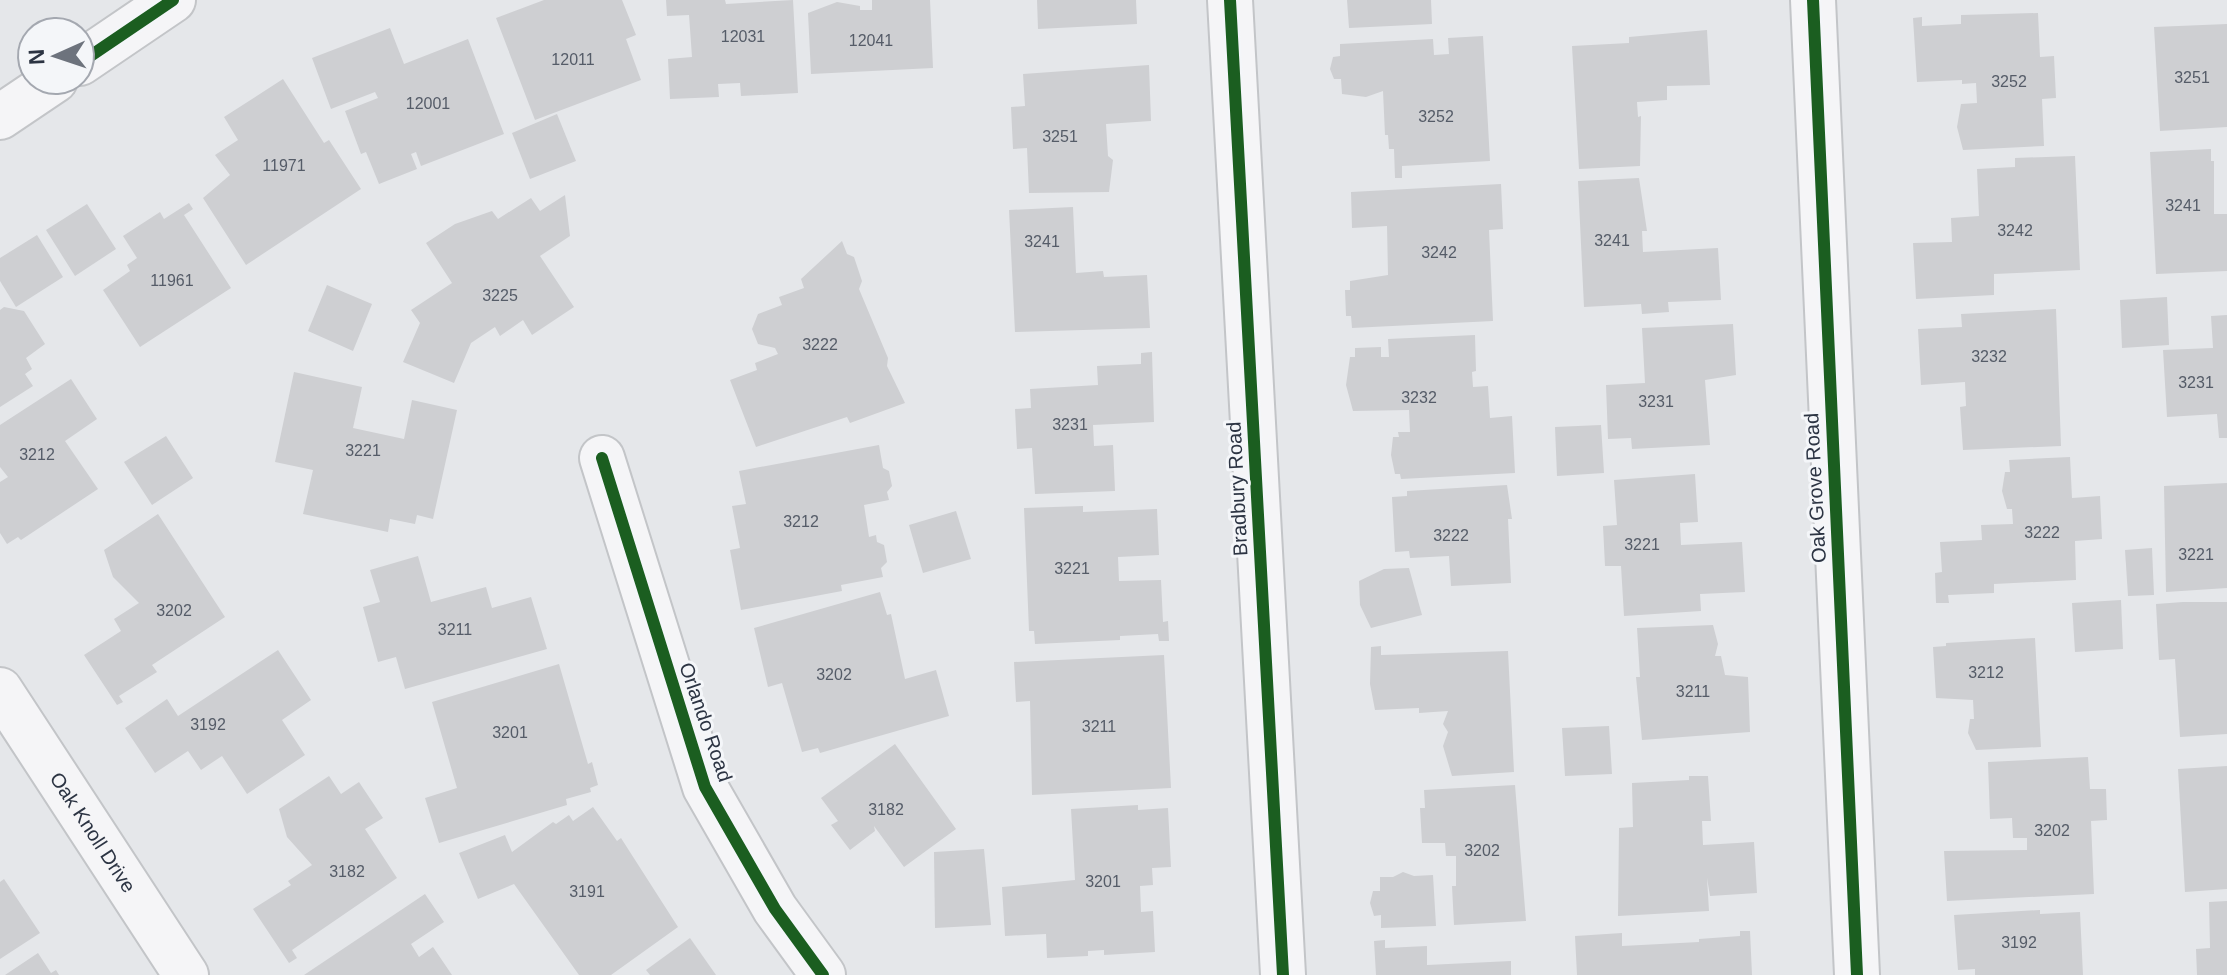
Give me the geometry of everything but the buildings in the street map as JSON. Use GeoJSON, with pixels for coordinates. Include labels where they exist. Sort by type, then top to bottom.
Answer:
{"type":"FeatureCollection","features":[{"type":"Feature","properties":{"kind":"street"},"geometry":{"type":"LineString","coordinates":[[96,52],[173,0]]}},
{"type":"Feature","properties":{"kind":"street","name":"Bradbury Road"},"geometry":{"type":"LineString","coordinates":[[1230,0],[1283,975]]}},
{"type":"Feature","properties":{"kind":"street","name":"Oak Grove Road"},"geometry":{"type":"LineString","coordinates":[[1813,0],[1857,975]]}},
{"type":"Feature","properties":{"kind":"street"},"geometry":{"type":"LineString","coordinates":[[0,117],[31,96]]}},
{"type":"Feature","properties":{"kind":"street","name":"Orlando Road"},"geometry":{"type":"LineString","coordinates":[[602,458],[705,787],[775,909],[823,975]]}},
{"type":"Feature","properties":{"kind":"street","name":"Oak Knoll Drive"},"geometry":{"type":"LineString","coordinates":[[0,690],[186,975]]}},
{"type":"Feature","properties":{"kind":"cycle path"},"geometry":{"type":"LineString","coordinates":[[96,52],[173,0]]}},
{"type":"Feature","properties":{"kind":"cycle path"},"geometry":{"type":"LineString","coordinates":[[1230,0],[1283,975]]}},
{"type":"Feature","properties":{"kind":"cycle path"},"geometry":{"type":"LineString","coordinates":[[1813,0],[1857,975]]}},
{"type":"Feature","properties":{"kind":"cycle path"},"geometry":{"type":"LineString","coordinates":[[602,458],[705,787],[775,909],[823,975]]}}]}
